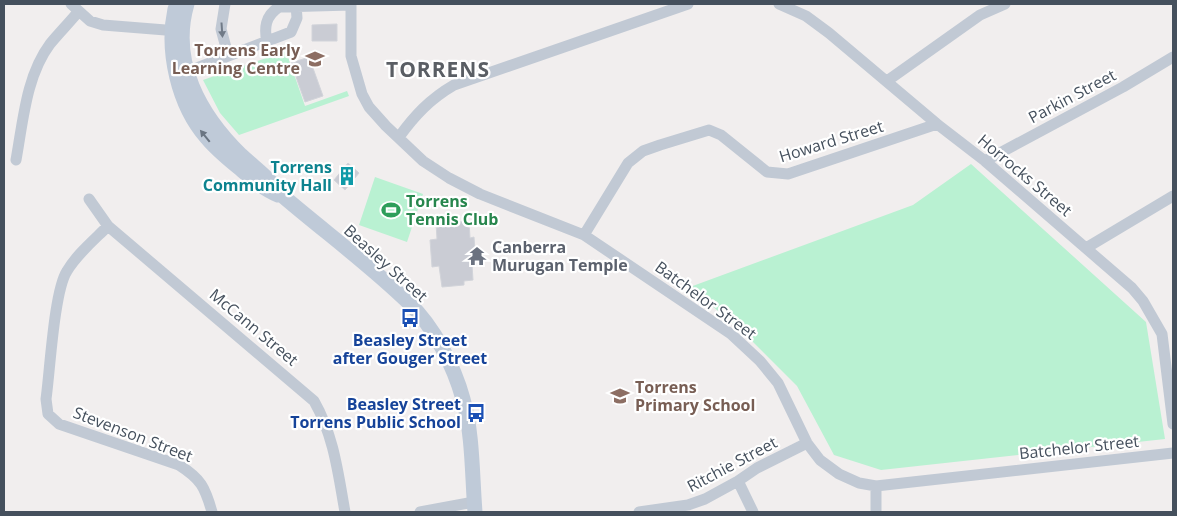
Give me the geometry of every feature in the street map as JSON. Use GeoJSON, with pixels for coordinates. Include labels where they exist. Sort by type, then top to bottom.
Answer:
{"type":"FeatureCollection","features":[{"type":"Feature","properties":{"kind":"main road","name":"Beasley Street"},"geometry":{"type":"LineString","coordinates":[[177,4],[177,31],[185,104],[207,139],[268,191],[284,197],[410,304],[434,335],[450,365],[463,399],[470,442],[475,507]]}},
{"type":"Feature","properties":{"kind":"main road","name":"Beasley Street"},"geometry":{"type":"LineString","coordinates":[[177,31],[187,4]]}},
{"type":"Feature","properties":{"kind":"street"},"geometry":{"type":"LineString","coordinates":[[225,4],[221,29],[228,55]]}},
{"type":"Feature","properties":{"kind":"street"},"geometry":{"type":"LineString","coordinates":[[267,43],[266,24],[270,14],[282,6],[351,4]]}},
{"type":"Feature","properties":{"kind":"street","name":"Batchelor Street"},"geometry":{"type":"LineString","coordinates":[[351,4],[351,56],[362,94],[369,107],[398,137],[423,161],[449,178],[506,206],[584,235],[685,302],[746,347],[778,384],[808,443],[820,460],[839,474],[858,482],[876,486],[1173,453]]}},
{"type":"Feature","properties":{"kind":"street"},"geometry":{"type":"LineString","coordinates":[[398,137],[419,110],[433,97],[454,85],[688,4]]}},
{"type":"Feature","properties":{"kind":"street","name":"Horrocks Street"},"geometry":{"type":"LineString","coordinates":[[779,4],[806,16],[829,33],[937,124],[985,161],[1086,248],[1143,301],[1168,333],[1173,424]]}},
{"type":"Feature","properties":{"kind":"street"},"geometry":{"type":"LineString","coordinates":[[887,81],[980,14],[1005,4]]}},
{"type":"Feature","properties":{"kind":"street"},"geometry":{"type":"LineString","coordinates":[[182,74],[228,55],[267,43],[291,32],[297,18],[296,6]]}},
{"type":"Feature","properties":{"kind":"street"},"geometry":{"type":"LineString","coordinates":[[16,160],[30,90],[37,68],[74,8],[90,21],[103,25],[177,31]]}},
{"type":"Feature","properties":{"kind":"street","name":"Parkin Street"},"geometry":{"type":"LineString","coordinates":[[985,161],[1123,88],[1173,57]]}},
{"type":"Feature","properties":{"kind":"street","name":"Howard Street"},"geometry":{"type":"LineString","coordinates":[[584,235],[628,163],[643,151],[660,145],[709,130],[722,135],[767,172],[788,174],[937,124]]}},
{"type":"Feature","properties":{"kind":"street"},"geometry":{"type":"LineString","coordinates":[[1086,248],[1173,196]]}},
{"type":"Feature","properties":{"kind":"street","name":"McCann Street"},"geometry":{"type":"LineString","coordinates":[[89,199],[94,209],[108,226],[314,401],[326,423],[333,445],[345,512]]}},
{"type":"Feature","properties":{"kind":"street","name":"Stevenson Street"},"geometry":{"type":"LineString","coordinates":[[108,226],[65,272],[59,291],[46,399],[48,414],[59,424],[179,465],[196,476],[206,491],[212,512]]}},
{"type":"Feature","properties":{"kind":"street","name":"Ritchie Street"},"geometry":{"type":"LineString","coordinates":[[639,512],[666,511],[688,505],[738,481],[757,468],[808,443]]}},
{"type":"Feature","properties":{"kind":"street"},"geometry":{"type":"LineString","coordinates":[[738,481],[753,512]]}},
{"type":"Feature","properties":{"kind":"street"},"geometry":{"type":"LineString","coordinates":[[876,486],[876,512]]}},
{"type":"Feature","properties":{"kind":"street"},"geometry":{"type":"LineString","coordinates":[[420,512],[475,507]]}},
{"type":"Feature","properties":{"kind":"green space"},"geometry":{"type":"Polygon","coordinates":[[[286,51],[305,106],[347,91],[349,96],[239,135],[220,113],[203,80],[286,51]]]}},
{"type":"Feature","properties":{"kind":"green space"},"geometry":{"type":"Polygon","coordinates":[[[971,164],[1146,322],[1165,439],[881,470],[834,455],[797,386],[745,334],[690,287],[913,205],[971,164]]]}},
{"type":"Feature","properties":{"kind":"green space","name":"Torrens Tennis Club"},"geometry":{"type":"Polygon","coordinates":[[[375,177],[423,194],[407,242],[359,225],[375,177]]]}},
{"type":"Feature","properties":{"kind":"building"},"geometry":{"type":"Polygon","coordinates":[[[337,24],[337,41],[312,41],[312,25],[337,24]]]}},
{"type":"Feature","properties":{"kind":"building"},"geometry":{"type":"Polygon","coordinates":[[[309,57],[323,96],[305,102],[291,63],[309,57]]]}},
{"type":"Feature","properties":{"kind":"building","name":"Torrens Community Hall"},"geometry":{"type":"Polygon","coordinates":[[[348,163],[359,173],[345,190],[334,180],[348,163]]]}},
{"type":"Feature","properties":{"kind":"building"},"geometry":{"type":"Polygon","coordinates":[[[469,221],[470,238],[474,237],[476,265],[472,265],[473,280],[464,281],[464,285],[442,287],[439,266],[432,267],[430,240],[437,239],[436,223],[469,221]]]}},
{"type":"Feature","properties":{"kind":"place","name":"Torrens Early Learning Centre"},"geometry":{"type":"Point","coordinates":[315,59]}},
{"type":"Feature","properties":{"kind":"place","name":"Torrens Community Hall"},"geometry":{"type":"Point","coordinates":[347,176]}},
{"type":"Feature","properties":{"kind":"place","name":"Torrens Tennis Club"},"geometry":{"type":"Point","coordinates":[391,210]}},
{"type":"Feature","properties":{"kind":"place","name":"Canberra Murugan Temple"},"geometry":{"type":"Point","coordinates":[477,256]}},
{"type":"Feature","properties":{"kind":"place","name":"Beasley Street after Gouger Street"},"geometry":{"type":"Point","coordinates":[410,318]}},
{"type":"Feature","properties":{"kind":"place","name":"Torrens Primary School"},"geometry":{"type":"Point","coordinates":[620,396]}},
{"type":"Feature","properties":{"kind":"place","name":"Beasley Street Torrens Public School"},"geometry":{"type":"Point","coordinates":[476,413]}},
{"type":"Feature","properties":{"kind":"district","name":"TORRENS"},"geometry":{"type":"Point","coordinates":[438,69]}}]}
